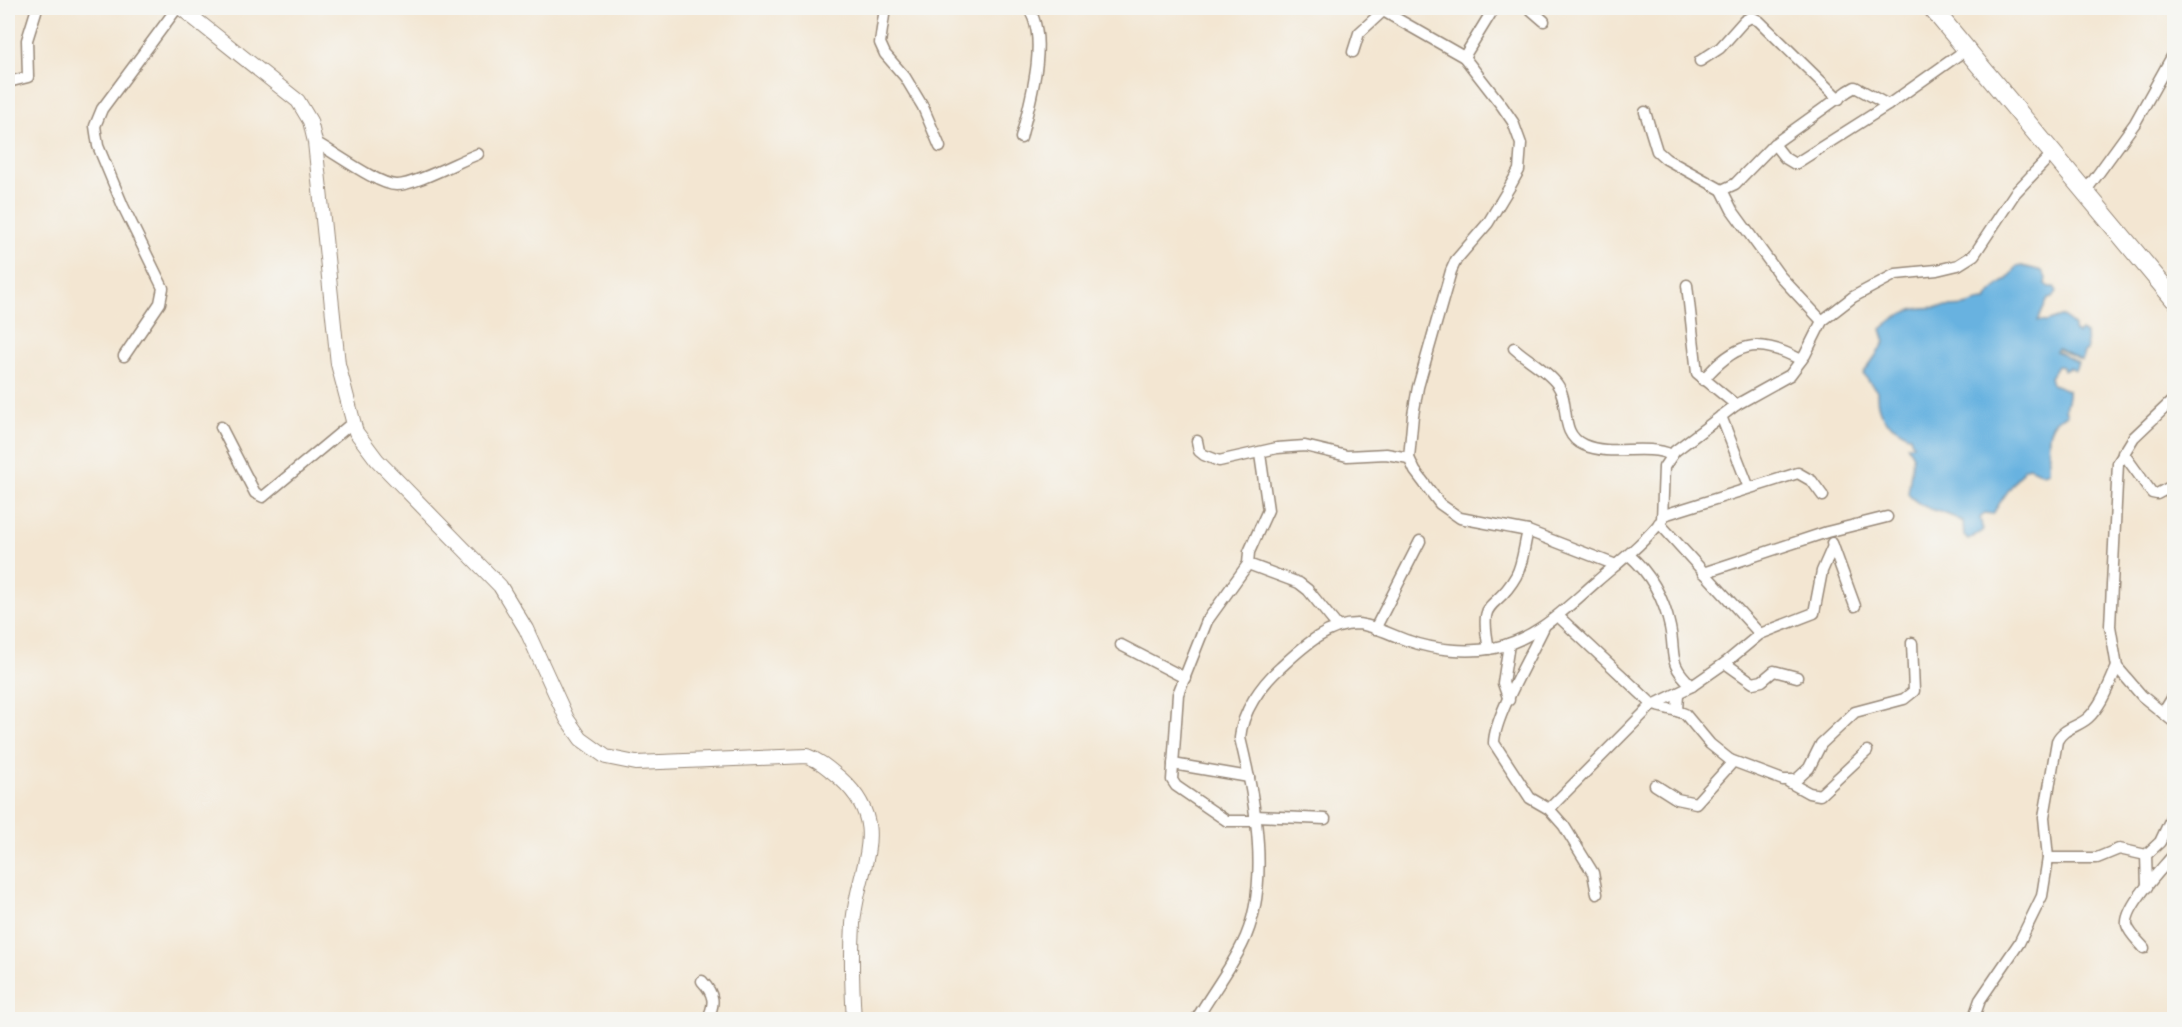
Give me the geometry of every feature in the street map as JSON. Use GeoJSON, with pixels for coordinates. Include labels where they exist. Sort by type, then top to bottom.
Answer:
{"type":"FeatureCollection","features":[{"type":"Feature","properties":{"kind":"highway"},"geometry":{"type":"LineString","coordinates":[[1932,8],[2175,298]]}},
{"type":"Feature","properties":{"kind":"highway"},"geometry":{"type":"LineString","coordinates":[[1945,8],[2175,285]]}},
{"type":"Feature","properties":{"kind":"street"},"geometry":{"type":"LineString","coordinates":[[8,81],[28,77],[27,40],[37,8]]}},
{"type":"Feature","properties":{"kind":"street"},"geometry":{"type":"LineString","coordinates":[[124,356],[160,303],[163,288],[123,206],[98,146],[95,126],[102,109],[179,8],[298,101],[310,121],[315,142],[336,356],[352,423],[366,447],[377,460],[500,586],[526,629],[567,719],[594,751],[616,761],[636,764],[722,762],[807,756],[822,763],[859,799],[866,812],[869,828],[867,854],[853,921],[854,1020]]}},
{"type":"Feature","properties":{"kind":"street"},"geometry":{"type":"LineString","coordinates":[[885,8],[880,43],[885,54],[905,77],[923,107],[940,147]]}},
{"type":"Feature","properties":{"kind":"street"},"geometry":{"type":"LineString","coordinates":[[1021,138],[1037,74],[1034,23],[1028,8]]}},
{"type":"Feature","properties":{"kind":"street"},"geometry":{"type":"LineString","coordinates":[[1464,57],[1494,8]]}},
{"type":"Feature","properties":{"kind":"street"},"geometry":{"type":"LineString","coordinates":[[1529,8],[1544,21]]}},
{"type":"Feature","properties":{"kind":"street"},"geometry":{"type":"LineString","coordinates":[[1353,52],[1359,33],[1381,9],[1464,57],[1513,122],[1521,144],[1519,170],[1488,223],[1456,260],[1451,271],[1418,387],[1409,458],[1423,482],[1440,504],[1460,518],[1528,531],[1616,564]]}},
{"type":"Feature","properties":{"kind":"street"},"geometry":{"type":"LineString","coordinates":[[1700,62],[1720,48],[1744,21],[1751,17],[1760,21],[1839,99]]}},
{"type":"Feature","properties":{"kind":"street"},"geometry":{"type":"LineString","coordinates":[[1774,144],[1785,159],[1795,164],[1888,105],[1967,49]]}},
{"type":"Feature","properties":{"kind":"street"},"geometry":{"type":"LineString","coordinates":[[2090,185],[2134,123],[2175,53]]}},
{"type":"Feature","properties":{"kind":"street"},"geometry":{"type":"LineString","coordinates":[[1722,190],[1735,184],[1774,144],[1855,87],[1888,105]]}},
{"type":"Feature","properties":{"kind":"street"},"geometry":{"type":"LineString","coordinates":[[1645,112],[1657,151],[1666,159],[1722,190],[1732,210],[1780,276],[1822,321]]}},
{"type":"Feature","properties":{"kind":"street"},"geometry":{"type":"LineString","coordinates":[[315,142],[344,157],[373,178],[396,185],[422,179],[478,154]]}},
{"type":"Feature","properties":{"kind":"street"},"geometry":{"type":"LineString","coordinates":[[1760,634],[1703,573],[1662,519],[1664,467],[1672,455],[1721,416],[1790,375],[1802,360],[1822,321],[1853,297],[1896,274],[1937,270],[1958,265],[1974,255],[2015,193],[2052,153]]}},
{"type":"Feature","properties":{"kind":"street"},"geometry":{"type":"LineString","coordinates":[[1687,285],[1697,373],[1737,405]]}},
{"type":"Feature","properties":{"kind":"street"},"geometry":{"type":"LineString","coordinates":[[1703,380],[1725,356],[1740,349],[1769,345],[1802,360]]}},
{"type":"Feature","properties":{"kind":"street"},"geometry":{"type":"LineString","coordinates":[[1514,348],[1557,384],[1569,431],[1577,441],[1596,448],[1654,449],[1672,455]]}},
{"type":"Feature","properties":{"kind":"street"},"geometry":{"type":"LineString","coordinates":[[2175,399],[2134,437],[2118,463],[2110,626],[2117,667],[2142,696],[2175,722]]}},
{"type":"Feature","properties":{"kind":"street"},"geometry":{"type":"LineString","coordinates":[[1721,416],[1749,488]]}},
{"type":"Feature","properties":{"kind":"street"},"geometry":{"type":"LineString","coordinates":[[221,427],[255,493],[263,497],[352,423]]}},
{"type":"Feature","properties":{"kind":"street"},"geometry":{"type":"LineString","coordinates":[[1197,441],[1199,451],[1219,461],[1260,454],[1277,448],[1305,446],[1347,456],[1386,454],[1409,458]]}},
{"type":"Feature","properties":{"kind":"street"},"geometry":{"type":"LineString","coordinates":[[2123,453],[2152,493],[2157,494],[2175,485]]}},
{"type":"Feature","properties":{"kind":"street"},"geometry":{"type":"LineString","coordinates":[[1260,454],[1268,510],[1249,552],[1248,564],[1207,621],[1176,701],[1172,780],[1176,786],[1222,819],[1325,819]]}},
{"type":"Feature","properties":{"kind":"street"},"geometry":{"type":"LineString","coordinates":[[1196,1020],[1243,944],[1255,910],[1256,818],[1240,738],[1241,727],[1255,700],[1274,673],[1301,648],[1338,627],[1358,624],[1412,642],[1443,649],[1489,649],[1509,644],[1559,617],[1616,564],[1629,555],[1662,519],[1798,473],[1812,481],[1823,496]]}},
{"type":"Feature","properties":{"kind":"street"},"geometry":{"type":"LineString","coordinates":[[1703,573],[1827,532],[1887,517]]}},
{"type":"Feature","properties":{"kind":"street"},"geometry":{"type":"LineString","coordinates":[[1489,649],[1484,618],[1489,608],[1515,578],[1528,531]]}},
{"type":"Feature","properties":{"kind":"street"},"geometry":{"type":"LineString","coordinates":[[1827,532],[1855,606]]}},
{"type":"Feature","properties":{"kind":"street"},"geometry":{"type":"LineString","coordinates":[[1374,629],[1420,541]]}},
{"type":"Feature","properties":{"kind":"street"},"geometry":{"type":"LineString","coordinates":[[1549,809],[1653,705],[1692,686],[1760,634],[1816,610],[1822,571],[1833,546]]}},
{"type":"Feature","properties":{"kind":"street"},"geometry":{"type":"LineString","coordinates":[[1629,555],[1650,575],[1669,623],[1675,667],[1692,686]]}},
{"type":"Feature","properties":{"kind":"street"},"geometry":{"type":"LineString","coordinates":[[1248,564],[1299,583],[1308,590],[1338,627]]}},
{"type":"Feature","properties":{"kind":"street"},"geometry":{"type":"LineString","coordinates":[[1559,617],[1653,705],[1685,714],[1710,744],[1730,760],[1789,782],[1809,793],[1820,795],[1867,751]]}},
{"type":"Feature","properties":{"kind":"street"},"geometry":{"type":"LineString","coordinates":[[1544,627],[1494,734],[1496,749],[1530,798],[1549,809],[1564,826],[1593,873],[1597,894]]}},
{"type":"Feature","properties":{"kind":"street"},"geometry":{"type":"LineString","coordinates":[[1789,782],[1801,777],[1809,768],[1821,744],[1855,712],[1904,699],[1914,691],[1912,643]]}},
{"type":"Feature","properties":{"kind":"street"},"geometry":{"type":"LineString","coordinates":[[1509,644],[1503,683],[1509,700]]}},
{"type":"Feature","properties":{"kind":"street"},"geometry":{"type":"LineString","coordinates":[[1121,645],[1185,678]]}},
{"type":"Feature","properties":{"kind":"street"},"geometry":{"type":"LineString","coordinates":[[1725,663],[1753,683],[1762,681],[1774,671],[1797,677]]}},
{"type":"Feature","properties":{"kind":"street"},"geometry":{"type":"LineString","coordinates":[[1973,1020],[1980,1000],[2019,943],[2038,905],[2044,886],[2048,858],[2044,817],[2057,741],[2064,732],[2082,723],[2093,712],[2117,667]]}},
{"type":"Feature","properties":{"kind":"street"},"geometry":{"type":"LineString","coordinates":[[1677,711],[1678,694]]}},
{"type":"Feature","properties":{"kind":"street"},"geometry":{"type":"LineString","coordinates":[[2163,713],[2175,695]]}},
{"type":"Feature","properties":{"kind":"street"},"geometry":{"type":"LineString","coordinates":[[1656,785],[1677,799],[1696,802],[1729,767],[1730,760]]}},
{"type":"Feature","properties":{"kind":"street"},"geometry":{"type":"LineString","coordinates":[[1173,764],[1249,777]]}},
{"type":"Feature","properties":{"kind":"street"},"geometry":{"type":"LineString","coordinates":[[2147,887],[2146,855],[2160,842],[2175,812]]}},
{"type":"Feature","properties":{"kind":"street"},"geometry":{"type":"LineString","coordinates":[[2048,858],[2097,858],[2119,849],[2146,855]]}},
{"type":"Feature","properties":{"kind":"street"},"geometry":{"type":"LineString","coordinates":[[2144,948],[2127,924],[2133,907],[2175,854]]}},
{"type":"Feature","properties":{"kind":"street"},"geometry":{"type":"LineString","coordinates":[[702,981],[713,996],[714,1003],[707,1020]]}},
{"type":"Feature","properties":{"kind":"water"},"geometry":{"type":"Polygon","coordinates":[[[2022,266],[2042,271],[2046,278],[2045,284],[2054,287],[2057,291],[2053,298],[2048,299],[2038,321],[2046,322],[2064,316],[2074,327],[2074,331],[2078,334],[2081,331],[2086,334],[2087,350],[2084,352],[2082,361],[2058,349],[2056,351],[2078,363],[2075,370],[2069,367],[2064,370],[2063,367],[2057,366],[2050,377],[2052,384],[2068,390],[2068,394],[2065,408],[2067,415],[2059,418],[2050,431],[2049,472],[2044,474],[2029,467],[2024,469],[1993,514],[1985,513],[1980,518],[1983,531],[1968,540],[1964,536],[1963,522],[1927,508],[1908,494],[1913,456],[1907,445],[1913,445],[1910,436],[1895,428],[1881,414],[1877,391],[1863,374],[1885,342],[1881,329],[1892,320],[1920,308],[1964,306],[1986,301],[1988,296],[2009,277],[2016,267],[2022,266]]]}}]}
